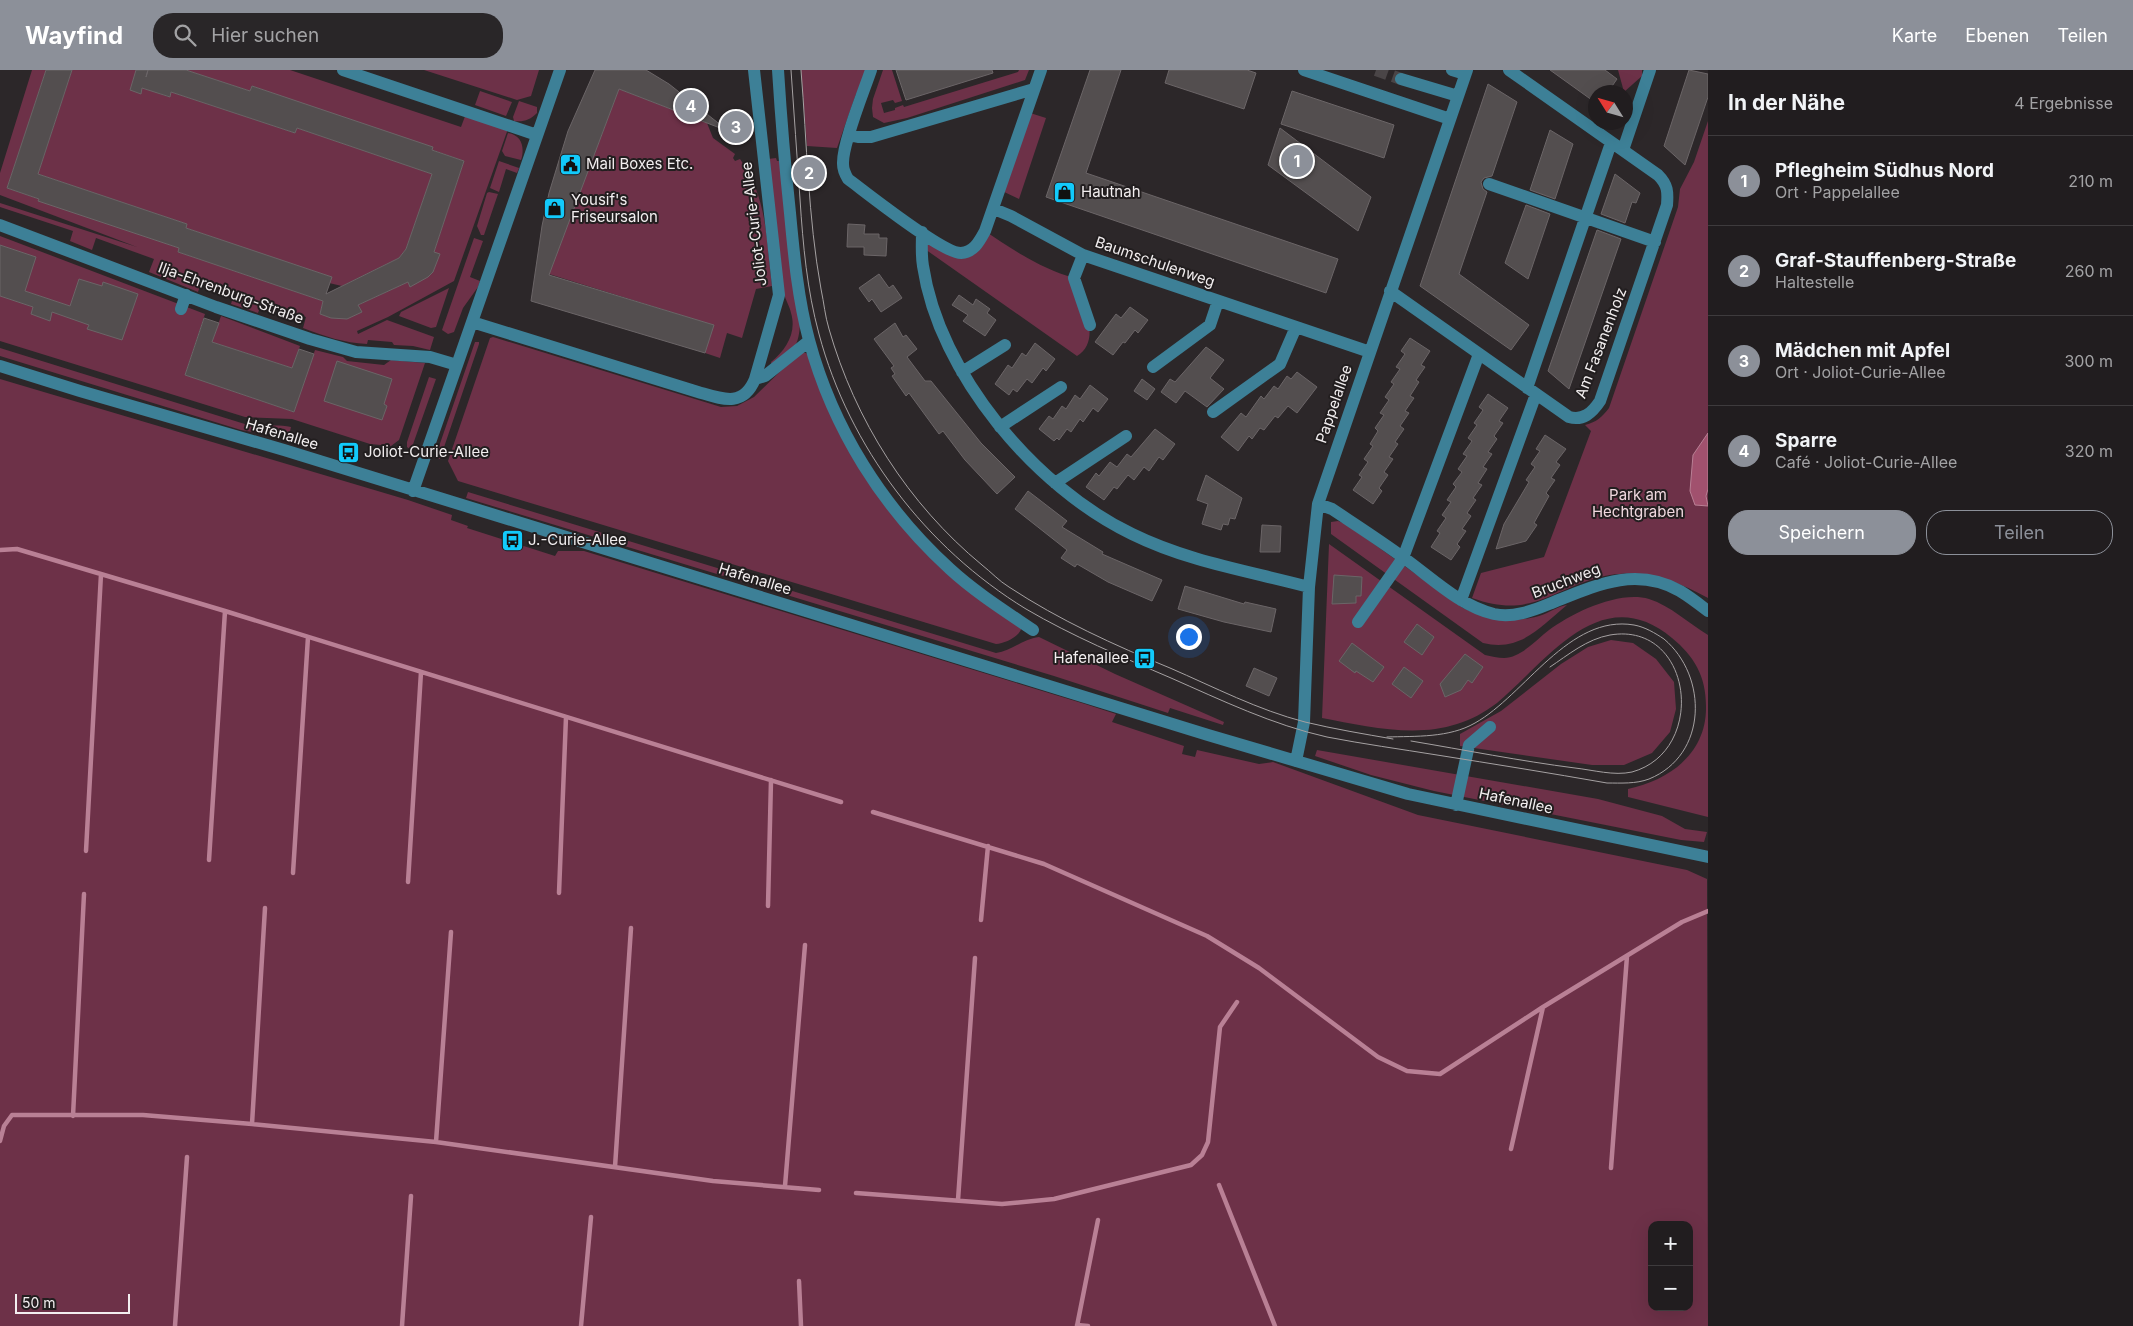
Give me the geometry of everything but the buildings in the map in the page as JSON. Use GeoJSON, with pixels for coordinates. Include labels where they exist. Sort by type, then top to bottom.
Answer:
{"type":"FeatureCollection","features":[{"type":"Feature","properties":{"kind":"street"},"geometry":{"type":"LineString","coordinates":[[343,70],[537,135]]}},
{"type":"Feature","properties":{"kind":"street"},"geometry":{"type":"LineString","coordinates":[[413,491],[560,70]]}},
{"type":"Feature","properties":{"kind":"street","name":"Joliot-Curie-Allee"},"geometry":{"type":"LineString","coordinates":[[472,322],[698,392],[730,400],[742,397],[752,389],[779,295],[761,148],[754,70]]}},
{"type":"Feature","properties":{"kind":"street"},"geometry":{"type":"LineString","coordinates":[[778,70],[799,297],[809,341],[827,395],[850,442],[868,473],[888,502],[918,537],[952,570],[1032,630]]}},
{"type":"Feature","properties":{"kind":"street"},"geometry":{"type":"LineString","coordinates":[[870,70],[849,135],[843,162],[844,172],[848,179],[922,232],[948,250],[959,253],[969,251],[981,239],[994,209],[1041,70]]}},
{"type":"Feature","properties":{"kind":"street"},"geometry":{"type":"LineString","coordinates":[[1304,70],[1450,119]]}},
{"type":"Feature","properties":{"kind":"street"},"geometry":{"type":"LineString","coordinates":[[1452,70],[1466,72]]}},
{"type":"Feature","properties":{"kind":"street","name":"Am Fasanenholz"},"geometry":{"type":"LineString","coordinates":[[1390,291],[1569,417],[1577,419],[1585,416],[1595,409],[1600,401],[1667,205],[1668,191],[1665,183],[1658,175],[1509,70]]}},
{"type":"Feature","properties":{"kind":"street"},"geometry":{"type":"LineString","coordinates":[[1623,150],[1650,70]]}},
{"type":"Feature","properties":{"kind":"street","name":"Pappelallee"},"geometry":{"type":"LineString","coordinates":[[1296,761],[1304,722],[1309,587],[1318,504],[1466,72]]}},
{"type":"Feature","properties":{"kind":"street"},"geometry":{"type":"LineString","coordinates":[[1401,79],[1458,96]]}},
{"type":"Feature","properties":{"kind":"street"},"geometry":{"type":"LineString","coordinates":[[849,135],[871,137],[1034,89]]}},
{"type":"Feature","properties":{"kind":"street"},"geometry":{"type":"LineString","coordinates":[[1461,600],[1611,142]]}},
{"type":"Feature","properties":{"kind":"street"},"geometry":{"type":"LineString","coordinates":[[1489,184],[1655,242]]}},
{"type":"Feature","properties":{"kind":"street","name":"Baumschulenweg"},"geometry":{"type":"LineString","coordinates":[[994,209],[1011,216],[1082,255],[1370,352]]}},
{"type":"Feature","properties":{"kind":"street","name":"Ilja-Ehrenburg-Straße"},"geometry":{"type":"LineString","coordinates":[[0,225],[301,336],[356,352],[430,357],[457,365]]}},
{"type":"Feature","properties":{"kind":"street"},"geometry":{"type":"LineString","coordinates":[[922,232],[923,266],[931,299],[944,335],[962,372],[1000,427],[1016,446],[1054,483],[1106,520],[1131,534],[1182,555],[1239,571],[1309,587]]}},
{"type":"Feature","properties":{"kind":"street","name":"Baumschulenweg"},"geometry":{"type":"LineString","coordinates":[[1082,255],[1074,278],[1090,325]]}},
{"type":"Feature","properties":{"kind":"street"},"geometry":{"type":"LineString","coordinates":[[181,309],[186,295]]}},
{"type":"Feature","properties":{"kind":"street","name":"Baumschulenweg"},"geometry":{"type":"LineString","coordinates":[[1152,367],[1210,325],[1218,301]]}},
{"type":"Feature","properties":{"kind":"street"},"geometry":{"type":"LineString","coordinates":[[1213,412],[1280,364],[1296,327]]}},
{"type":"Feature","properties":{"kind":"street"},"geometry":{"type":"LineString","coordinates":[[755,379],[765,376],[809,341]]}},
{"type":"Feature","properties":{"kind":"street"},"geometry":{"type":"LineString","coordinates":[[962,372],[1005,345]]}},
{"type":"Feature","properties":{"kind":"street"},"geometry":{"type":"LineString","coordinates":[[1358,622],[1403,558],[1479,354]]}},
{"type":"Feature","properties":{"kind":"street","name":"Hafenallee"},"geometry":{"type":"LineString","coordinates":[[0,366],[284,450],[1408,794],[1708,857]]}},
{"type":"Feature","properties":{"kind":"street"},"geometry":{"type":"LineString","coordinates":[[1000,427],[1061,387]]}},
{"type":"Feature","properties":{"kind":"street"},"geometry":{"type":"LineString","coordinates":[[1054,483],[1126,436]]}},
{"type":"Feature","properties":{"kind":"street","name":"Bruchweg"},"geometry":{"type":"LineString","coordinates":[[1318,504],[1332,509],[1461,600],[1496,614],[1516,615],[1536,610],[1608,581],[1623,579],[1664,585],[1679,591],[1708,611]]}},
{"type":"Feature","properties":{"kind":"street"},"geometry":{"type":"LineString","coordinates":[[1456,805],[1469,745],[1490,727]]}},
{"type":"Feature","properties":{"kind":"green space"},"geometry":{"type":"Polygon","coordinates":[[[32,70],[46,70],[7,188],[179,248],[178,252],[323,301],[320,314],[336,318],[361,312],[358,305],[408,282],[410,286],[434,252],[464,161],[252,86],[250,91],[186,70],[290,70],[461,127],[467,111],[509,126],[454,281],[388,317],[357,331],[358,334],[387,320],[434,337],[430,350],[413,346],[394,345],[392,342],[368,340],[367,344],[334,339],[303,328],[306,317],[262,302],[258,313],[231,304],[234,294],[201,283],[198,292],[149,272],[154,259],[96,238],[92,250],[70,241],[73,231],[0,207],[0,203],[137,247],[0,195],[0,173],[32,70]]]}},
{"type":"Feature","properties":{"kind":"green space"},"geometry":{"type":"Polygon","coordinates":[[[72,70],[148,70],[143,88],[169,97],[171,92],[295,133],[297,128],[432,174],[406,249],[399,258],[342,286],[329,283],[331,277],[186,228],[187,224],[38,174],[72,70]]]}},
{"type":"Feature","properties":{"kind":"green space"},"geometry":{"type":"Polygon","coordinates":[[[424,70],[539,70],[531,96],[517,100],[424,70]]]}},
{"type":"Feature","properties":{"kind":"green space"},"geometry":{"type":"Polygon","coordinates":[[[801,70],[871,70],[856,94],[837,148],[807,146],[801,70]]]}},
{"type":"Feature","properties":{"kind":"green space"},"geometry":{"type":"Polygon","coordinates":[[[883,70],[892,70],[902,101],[895,103],[893,100],[881,103],[884,113],[895,110],[895,108],[903,105],[904,107],[1018,72],[1019,70],[1029,70],[1025,80],[907,118],[884,123],[873,117],[872,108],[873,99],[883,70]]]}},
{"type":"Feature","properties":{"kind":"green space"},"geometry":{"type":"Polygon","coordinates":[[[1618,70],[1642,70],[1642,76],[1632,85],[1622,85],[1618,70]]]}},
{"type":"Feature","properties":{"kind":"green space"},"geometry":{"type":"Polygon","coordinates":[[[619,89],[707,123],[713,138],[735,154],[733,158],[735,161],[740,159],[756,189],[767,236],[772,286],[756,289],[742,338],[727,333],[720,358],[705,353],[713,325],[549,274],[619,89]]]}},
{"type":"Feature","properties":{"kind":"green space"},"geometry":{"type":"Polygon","coordinates":[[[480,91],[512,102],[506,116],[475,105],[480,91]]]}},
{"type":"Feature","properties":{"kind":"green space"},"geometry":{"type":"Polygon","coordinates":[[[519,101],[537,107],[537,113],[527,120],[514,121],[513,117],[519,101]]]}},
{"type":"Feature","properties":{"kind":"green space"},"geometry":{"type":"Polygon","coordinates":[[[1027,112],[1046,118],[1019,199],[1000,190],[1027,112]]]}},
{"type":"Feature","properties":{"kind":"green space","name":"Park am Hechtgraben"},"geometry":{"type":"Polygon","coordinates":[[[1708,121],[1708,598],[1685,586],[1661,578],[1649,575],[1623,574],[1591,580],[1544,599],[1512,606],[1494,604],[1472,598],[1481,573],[1544,557],[1591,431],[1585,425],[1599,419],[1609,408],[1678,207],[1680,189],[1694,162],[1708,121]]]}},
{"type":"Feature","properties":{"kind":"green space"},"geometry":{"type":"Polygon","coordinates":[[[508,133],[516,136],[521,143],[523,151],[521,160],[505,156],[502,151],[508,133]]]}},
{"type":"Feature","properties":{"kind":"green space"},"geometry":{"type":"Polygon","coordinates":[[[776,158],[777,161],[781,161],[800,325],[795,346],[772,367],[771,362],[786,346],[793,327],[784,294],[768,159],[776,158]]]}},
{"type":"Feature","properties":{"kind":"green space"},"geometry":{"type":"Polygon","coordinates":[[[499,161],[519,168],[517,173],[506,169],[499,192],[490,188],[499,161]]]}},
{"type":"Feature","properties":{"kind":"green space"},"geometry":{"type":"Polygon","coordinates":[[[487,193],[498,194],[484,235],[481,235],[477,226],[487,193]]]}},
{"type":"Feature","properties":{"kind":"green space"},"geometry":{"type":"Polygon","coordinates":[[[985,231],[1039,264],[1074,278],[1090,330],[1089,340],[1085,349],[1077,356],[922,247],[922,232],[959,253],[985,231]]]}},
{"type":"Feature","properties":{"kind":"green space"},"geometry":{"type":"Polygon","coordinates":[[[0,236],[205,314],[185,375],[294,412],[315,350],[343,357],[347,361],[384,365],[391,360],[425,363],[399,440],[391,446],[370,444],[292,419],[245,417],[0,341],[0,236]]]}},
{"type":"Feature","properties":{"kind":"green space"},"geometry":{"type":"Polygon","coordinates":[[[474,238],[483,241],[470,277],[480,281],[478,287],[463,308],[454,332],[448,334],[442,330],[474,238]]]}},
{"type":"Feature","properties":{"kind":"green space"},"geometry":{"type":"Polygon","coordinates":[[[449,288],[436,327],[431,328],[399,316],[401,312],[449,288]]]}},
{"type":"Feature","properties":{"kind":"green space"},"geometry":{"type":"Polygon","coordinates":[[[221,316],[300,346],[292,368],[212,342],[221,316]]]}},
{"type":"Feature","properties":{"kind":"green space"},"geometry":{"type":"Polygon","coordinates":[[[493,337],[721,407],[737,406],[754,397],[799,353],[808,354],[838,429],[909,534],[1022,626],[1021,630],[1012,638],[996,644],[458,481],[448,461],[490,338],[493,337]]]}},
{"type":"Feature","properties":{"kind":"green space"},"geometry":{"type":"Polygon","coordinates":[[[475,342],[479,342],[479,344],[440,459],[435,458],[475,342]]]}},
{"type":"Feature","properties":{"kind":"green space"},"geometry":{"type":"Polygon","coordinates":[[[0,348],[248,425],[291,427],[289,436],[241,430],[0,356],[0,348]]]}},
{"type":"Feature","properties":{"kind":"green space"},"geometry":{"type":"Polygon","coordinates":[[[429,377],[436,379],[411,450],[407,447],[407,442],[429,377]]]}},
{"type":"Feature","properties":{"kind":"green space"},"geometry":{"type":"Polygon","coordinates":[[[0,379],[408,500],[452,515],[451,520],[468,526],[467,528],[555,556],[558,551],[584,551],[1085,704],[1116,714],[1112,722],[1184,746],[1182,754],[1195,757],[1197,750],[1259,764],[1273,762],[1418,815],[1687,870],[1707,879],[1708,1326],[0,1326],[0,379]]]}},
{"type":"Feature","properties":{"kind":"green space"},"geometry":{"type":"Polygon","coordinates":[[[468,492],[996,653],[1039,637],[1115,674],[1224,722],[1223,725],[1170,708],[1168,713],[1054,676],[466,498],[468,492]]]}},
{"type":"Feature","properties":{"kind":"green space"},"geometry":{"type":"Polygon","coordinates":[[[1338,521],[1346,524],[1471,612],[1490,617],[1520,619],[1539,616],[1567,605],[1539,629],[1519,641],[1496,645],[1483,643],[1331,534],[1331,522],[1338,521]]]}},
{"type":"Feature","properties":{"kind":"green space"},"geometry":{"type":"Polygon","coordinates":[[[1329,544],[1485,655],[1504,658],[1517,655],[1559,623],[1583,610],[1610,600],[1624,598],[1637,597],[1657,602],[1708,635],[1708,817],[1628,797],[1628,789],[1658,779],[1683,762],[1693,751],[1705,723],[1704,685],[1697,668],[1680,645],[1646,622],[1622,617],[1599,622],[1577,633],[1556,648],[1488,710],[1457,724],[1441,728],[1407,730],[1372,727],[1322,718],[1329,544]]]}},
{"type":"Feature","properties":{"kind":"green space"},"geometry":{"type":"Polygon","coordinates":[[[1611,640],[1633,643],[1656,659],[1674,682],[1676,709],[1670,732],[1652,753],[1624,765],[1592,765],[1460,746],[1460,734],[1501,711],[1561,664],[1588,647],[1611,640]]]}},
{"type":"Feature","properties":{"kind":"green space"},"geometry":{"type":"Polygon","coordinates":[[[1317,750],[1598,799],[1662,816],[1685,829],[1707,832],[1704,842],[1681,840],[1434,791],[1371,775],[1315,756],[1317,750]]]}},
{"type":"Feature","properties":{"kind":"shaded area"},"geometry":{"type":"Polygon","coordinates":[[[1708,433],[1708,489],[1706,496],[1708,506],[1695,505],[1690,491],[1693,455],[1708,433]]]}},
{"type":"Feature","properties":{"kind":"waterway"},"geometry":{"type":"LineString","coordinates":[[0,550],[17,549],[225,611],[841,802]]}},
{"type":"Feature","properties":{"kind":"waterway"},"geometry":{"type":"LineString","coordinates":[[86,851],[101,574]]}},
{"type":"Feature","properties":{"kind":"waterway"},"geometry":{"type":"LineString","coordinates":[[209,860],[225,611]]}},
{"type":"Feature","properties":{"kind":"waterway"},"geometry":{"type":"LineString","coordinates":[[293,873],[308,637]]}},
{"type":"Feature","properties":{"kind":"waterway"},"geometry":{"type":"LineString","coordinates":[[408,882],[421,672]]}},
{"type":"Feature","properties":{"kind":"waterway"},"geometry":{"type":"LineString","coordinates":[[559,893],[566,717]]}},
{"type":"Feature","properties":{"kind":"waterway"},"geometry":{"type":"LineString","coordinates":[[768,906],[771,780]]}},
{"type":"Feature","properties":{"kind":"waterway"},"geometry":{"type":"LineString","coordinates":[[873,812],[1044,864],[1207,936],[1259,968],[1378,1057],[1407,1071],[1440,1074],[1543,1007],[1682,922],[1708,911]]}},
{"type":"Feature","properties":{"kind":"waterway"},"geometry":{"type":"LineString","coordinates":[[981,920],[988,846]]}},
{"type":"Feature","properties":{"kind":"waterway"},"geometry":{"type":"LineString","coordinates":[[73,1116],[84,894]]}},
{"type":"Feature","properties":{"kind":"waterway"},"geometry":{"type":"LineString","coordinates":[[252,1124],[265,908]]}},
{"type":"Feature","properties":{"kind":"waterway"},"geometry":{"type":"LineString","coordinates":[[615,1167],[631,928]]}},
{"type":"Feature","properties":{"kind":"waterway"},"geometry":{"type":"LineString","coordinates":[[436,1142],[451,932]]}},
{"type":"Feature","properties":{"kind":"waterway"},"geometry":{"type":"LineString","coordinates":[[785,1186],[805,945]]}},
{"type":"Feature","properties":{"kind":"waterway"},"geometry":{"type":"LineString","coordinates":[[1611,1168],[1627,956]]}},
{"type":"Feature","properties":{"kind":"waterway"},"geometry":{"type":"LineString","coordinates":[[958,1200],[975,958]]}},
{"type":"Feature","properties":{"kind":"waterway"},"geometry":{"type":"LineString","coordinates":[[856,1193],[1002,1204],[1054,1199],[1191,1165],[1202,1155],[1208,1142],[1220,1027],[1237,1002]]}},
{"type":"Feature","properties":{"kind":"waterway"},"geometry":{"type":"LineString","coordinates":[[1511,1149],[1543,1007]]}},
{"type":"Feature","properties":{"kind":"waterway"},"geometry":{"type":"LineString","coordinates":[[0,1141],[4,1126],[12,1115],[143,1115],[436,1142],[713,1181],[819,1190]]}},
{"type":"Feature","properties":{"kind":"waterway"},"geometry":{"type":"LineString","coordinates":[[175,1326],[187,1157]]}},
{"type":"Feature","properties":{"kind":"waterway"},"geometry":{"type":"LineString","coordinates":[[1219,1185],[1275,1326]]}},
{"type":"Feature","properties":{"kind":"waterway"},"geometry":{"type":"LineString","coordinates":[[402,1326],[411,1196]]}},
{"type":"Feature","properties":{"kind":"waterway"},"geometry":{"type":"LineString","coordinates":[[581,1326],[591,1217]]}},
{"type":"Feature","properties":{"kind":"waterway"},"geometry":{"type":"LineString","coordinates":[[1077,1326],[1098,1220]]}},
{"type":"Feature","properties":{"kind":"waterway"},"geometry":{"type":"LineString","coordinates":[[799,1281],[801,1326]]}},
{"type":"Feature","properties":{"kind":"waterway"},"geometry":{"type":"LineString","coordinates":[[1077,1325],[1088,1326]]}},
{"type":"Feature","properties":{"kind":"tunnel"},"geometry":{"type":"LineString","coordinates":[[1376,70],[1401,79]]}},
{"type":"Feature","properties":{"kind":"tram line"},"geometry":{"type":"LineString","coordinates":[[791,70],[806,267],[811,301],[832,376],[850,416],[871,455],[896,491],[924,525],[956,556],[990,584],[1026,609],[1116,654],[1267,719],[1307,732],[1341,740],[1607,783],[1644,781],[1668,768],[1682,752],[1691,734],[1695,714],[1694,693],[1689,673],[1678,655],[1664,639],[1650,630],[1638,626],[1611,625],[1589,632],[1568,644],[1494,710],[1475,723],[1443,734],[1387,737]]}},
{"type":"Feature","properties":{"kind":"tram line"},"geometry":{"type":"LineString","coordinates":[[801,70],[813,235],[829,329],[853,396],[869,428],[908,488],[931,515],[955,541],[1005,585],[1087,631],[1236,698],[1270,711],[1316,725],[1393,739]]}},
{"type":"Feature","properties":{"kind":"tram line"},"geometry":{"type":"LineString","coordinates":[[1411,741],[1534,762],[1604,772],[1625,773],[1632,772],[1656,760],[1672,740],[1680,716],[1681,690],[1673,667],[1659,648],[1638,636],[1610,635],[1593,640],[1550,667]]}},
{"type":"Feature","properties":{"kind":"place","name":"Sparre"},"geometry":{"type":"Point","coordinates":[691,106]}},
{"type":"Feature","properties":{"kind":"place","name":"Mädchen mit Apfel"},"geometry":{"type":"Point","coordinates":[736,127]}},
{"type":"Feature","properties":{"kind":"place","name":"Pflegheim Südhus Nord"},"geometry":{"type":"Point","coordinates":[1297,161]}},
{"type":"Feature","properties":{"kind":"place","name":"Mail Boxes Etc."},"geometry":{"type":"Point","coordinates":[570,164]}},
{"type":"Feature","properties":{"kind":"place","name":"Graf-Stauffenberg-Straße"},"geometry":{"type":"Point","coordinates":[809,173]}},
{"type":"Feature","properties":{"kind":"place","name":"Hautnah"},"geometry":{"type":"Point","coordinates":[1065,192]}},
{"type":"Feature","properties":{"kind":"place","name":"Yousif's Friseursalon"},"geometry":{"type":"Point","coordinates":[555,209]}},
{"type":"Feature","properties":{"kind":"place","name":"Joliot-Curie-Allee"},"geometry":{"type":"Point","coordinates":[348,452]}},
{"type":"Feature","properties":{"kind":"place","name":"J.-Curie-Allee"},"geometry":{"type":"Point","coordinates":[512,540]}},
{"type":"Feature","properties":{"kind":"place","name":"Hafenallee"},"geometry":{"type":"Point","coordinates":[1145,658]}}]}
